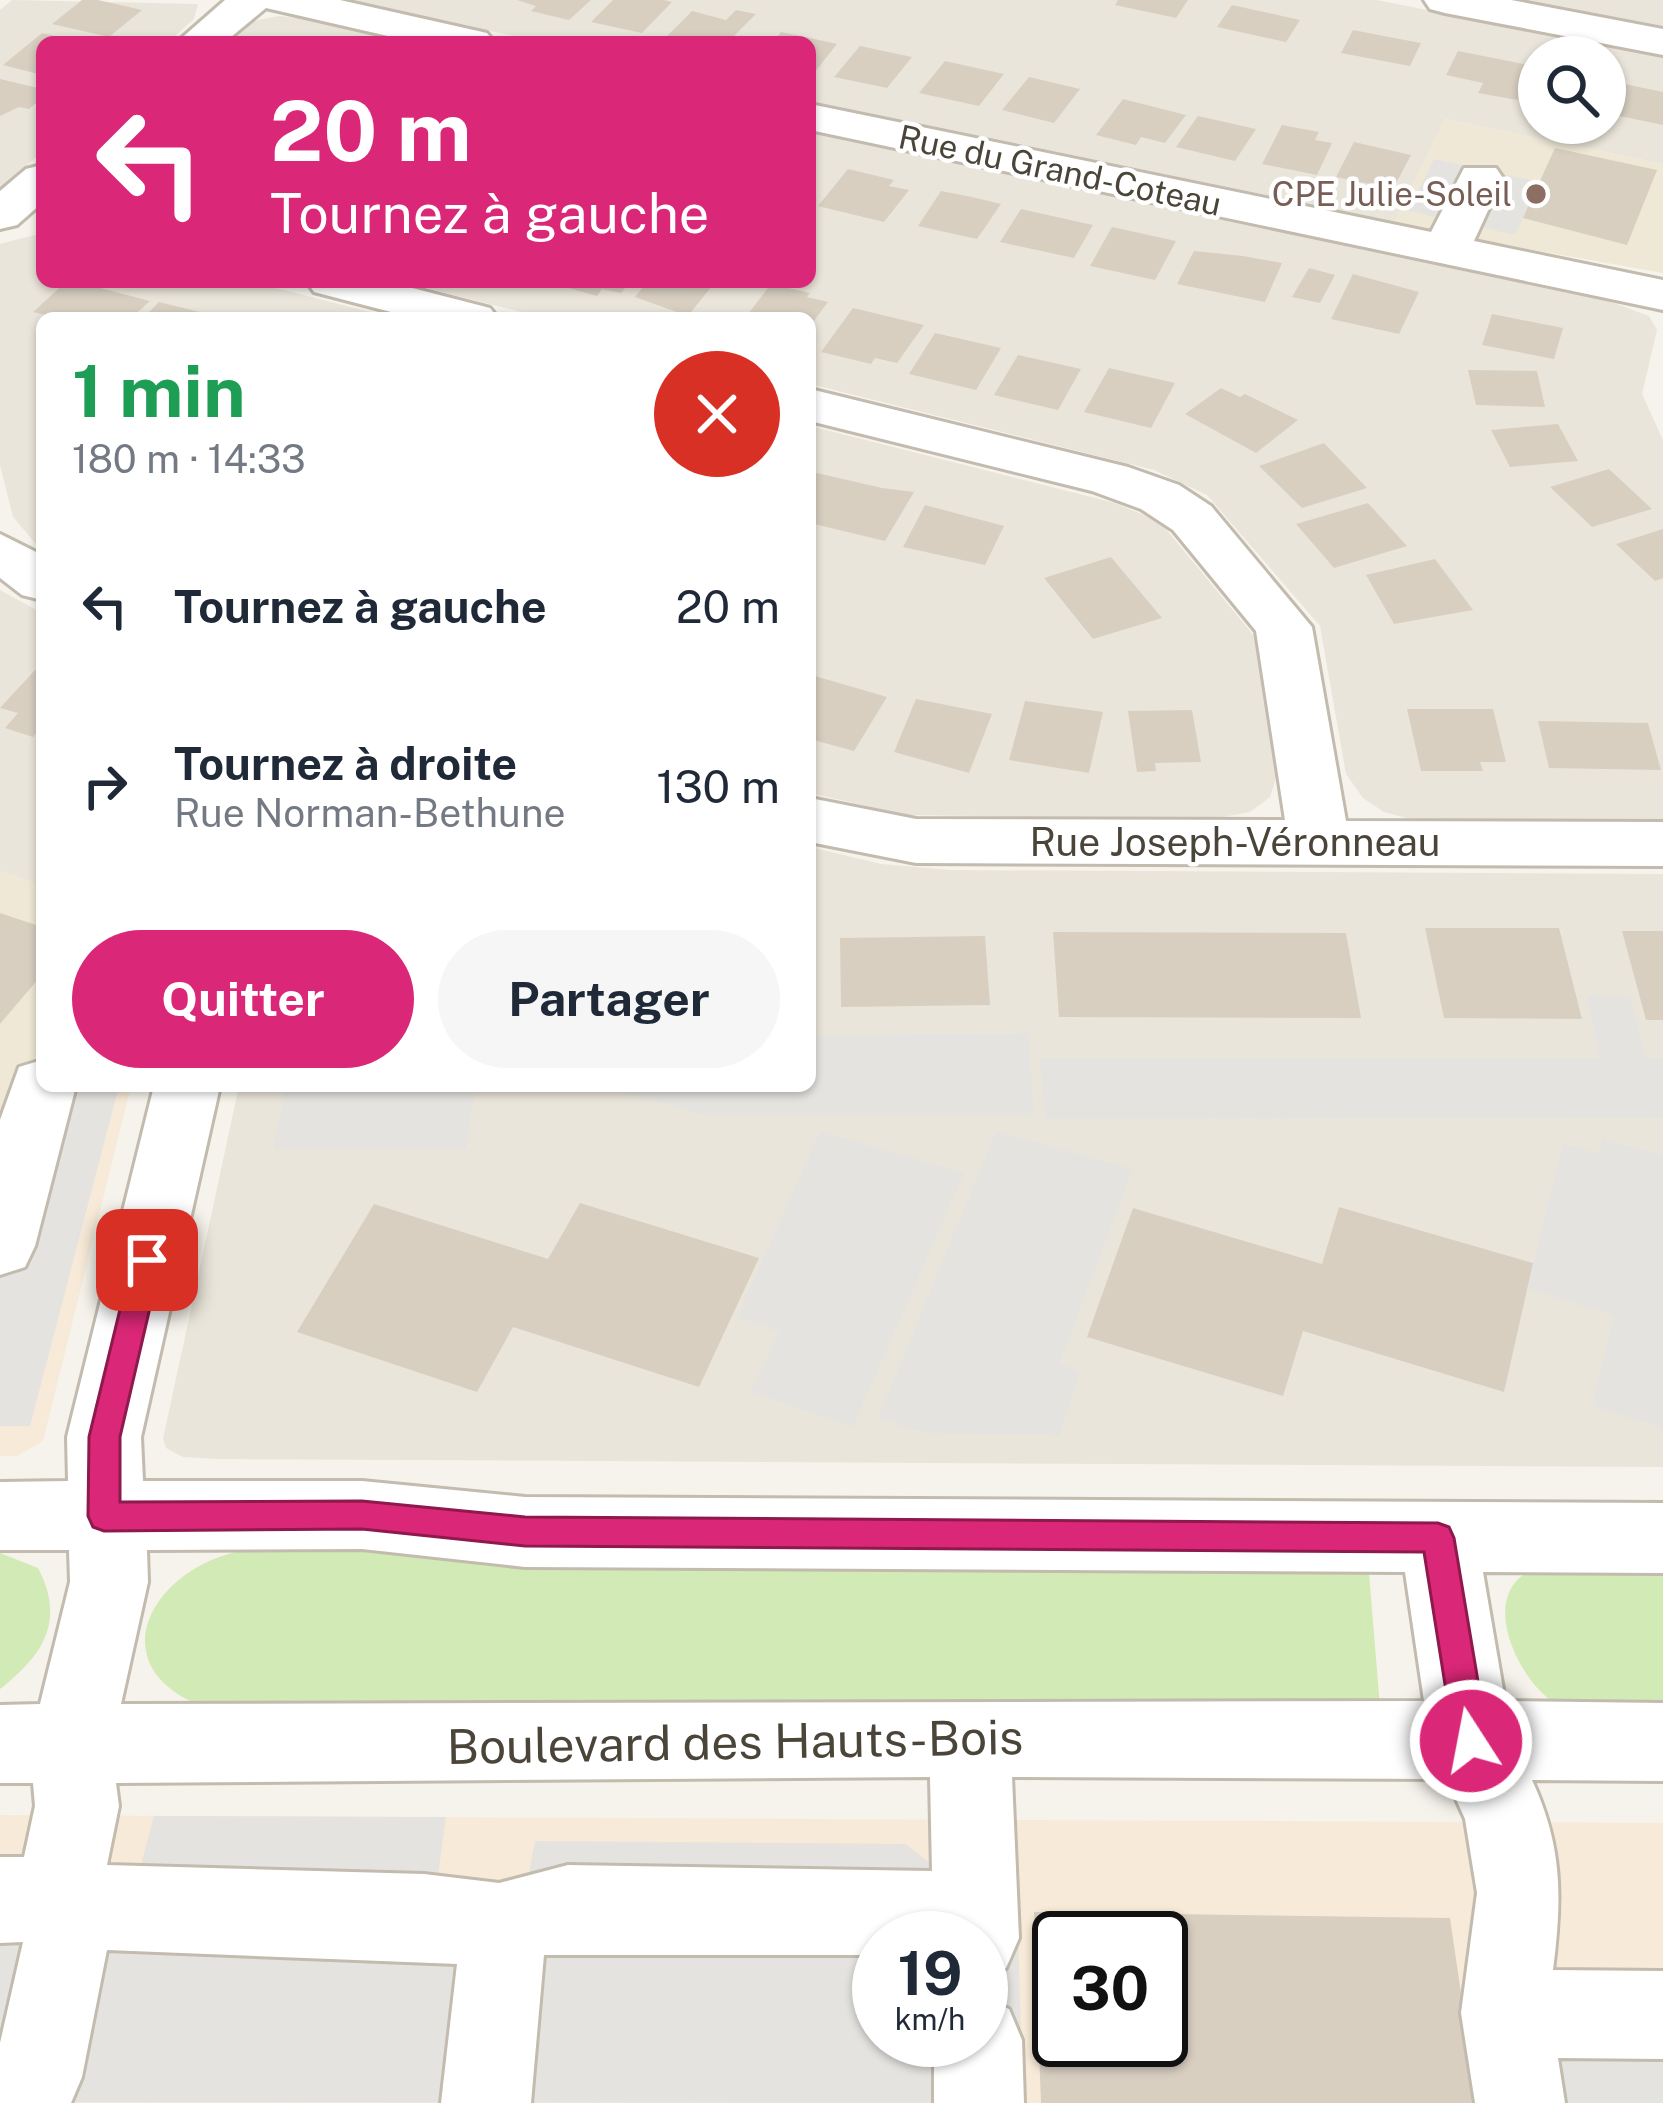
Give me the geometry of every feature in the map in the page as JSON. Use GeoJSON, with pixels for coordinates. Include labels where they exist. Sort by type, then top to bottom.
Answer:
{"type":"FeatureCollection","features":[{"type":"Feature","properties":{"kind":"street"},"geometry":{"type":"LineString","coordinates":[[206,36],[251,0]]}},
{"type":"Feature","properties":{"kind":"street"},"geometry":{"type":"LineString","coordinates":[[282,0],[445,36]]}},
{"type":"Feature","properties":{"kind":"street"},"geometry":{"type":"LineString","coordinates":[[1445,0],[1663,42]]}},
{"type":"Feature","properties":{"kind":"street","name":"Rue du Grand-Coteau"},"geometry":{"type":"LineString","coordinates":[[816,117],[1663,295]]}},
{"type":"Feature","properties":{"kind":"street"},"geometry":{"type":"LineString","coordinates":[[1446,251],[1480,178]]}},
{"type":"Feature","properties":{"kind":"street"},"geometry":{"type":"LineString","coordinates":[[356,288],[450,312]]}},
{"type":"Feature","properties":{"kind":"street"},"geometry":{"type":"LineString","coordinates":[[816,406],[1108,479],[1184,510],[1273,608],[1284,627],[1319,843]]}},
{"type":"Feature","properties":{"kind":"street"},"geometry":{"type":"LineString","coordinates":[[0,552],[36,578]]}},
{"type":"Feature","properties":{"kind":"street","name":"Rue Joseph-Véronneau"},"geometry":{"type":"LineString","coordinates":[[816,821],[916,841],[1663,844]]}},
{"type":"Feature","properties":{"kind":"street"},"geometry":{"type":"LineString","coordinates":[[0,1073],[36,1072]]}},
{"type":"Feature","properties":{"kind":"street"},"geometry":{"type":"LineString","coordinates":[[0,1246],[41,1092]]}},
{"type":"Feature","properties":{"kind":"street"},"geometry":{"type":"LineString","coordinates":[[28,1900],[76,1806],[35,1744],[109,1582],[104,1437],[186,1092]]}},
{"type":"Feature","properties":{"kind":"street"},"geometry":{"type":"LineString","coordinates":[[0,1516],[362,1515],[525,1532],[1663,1538]]}},
{"type":"Feature","properties":{"kind":"street"},"geometry":{"type":"LineString","coordinates":[[1438,1538],[1471,1741],[1506,1817],[1520,1893],[1505,2013],[1520,2103]]}},
{"type":"Feature","properties":{"kind":"street"},"geometry":{"type":"LineString","coordinates":[[970,1740],[976,1911]]}},
{"type":"Feature","properties":{"kind":"street","name":"Boulevard des Hauts-Bois"},"geometry":{"type":"LineString","coordinates":[[35,1744],[1663,1742]]}},
{"type":"Feature","properties":{"kind":"street"},"geometry":{"type":"LineString","coordinates":[[28,1900],[133,1912],[424,1917],[504,1927],[526,1916],[568,1908],[852,1921]]}},
{"type":"Feature","properties":{"kind":"street"},"geometry":{"type":"LineString","coordinates":[[23,2103],[37,2077],[67,1936],[28,1900]]}},
{"type":"Feature","properties":{"kind":"street"},"geometry":{"type":"LineString","coordinates":[[486,2103],[504,1927]]}},
{"type":"Feature","properties":{"kind":"street"},"geometry":{"type":"LineString","coordinates":[[1505,2013],[1663,2015]]}},
{"type":"Feature","properties":{"kind":"street"},"geometry":{"type":"LineString","coordinates":[[979,2067],[980,2103]]}},
{"type":"Feature","properties":{"kind":"shaded area"},"geometry":{"type":"Polygon","coordinates":[[[12,0],[198,4],[194,19],[175,36],[36,36],[36,157],[0,189],[0,10],[12,0]]]}},
{"type":"Feature","properties":{"kind":"shaded area"},"geometry":{"type":"Polygon","coordinates":[[[349,0],[1377,0],[1558,36],[1518,36],[1518,134],[1445,119],[1393,225],[816,102],[816,36],[514,36],[349,0]]]}},
{"type":"Feature","properties":{"kind":"shaded area"},"geometry":{"type":"Polygon","coordinates":[[[1508,0],[1663,0],[1663,30],[1508,0]]]}},
{"type":"Feature","properties":{"kind":"shaded area"},"geometry":{"type":"Polygon","coordinates":[[[279,16],[306,19],[381,36],[232,36],[253,21],[279,16]]]}},
{"type":"Feature","properties":{"kind":"shaded area"},"geometry":{"type":"Polygon","coordinates":[[[1626,50],[1663,57],[1663,164],[1566,144],[1626,144],[1626,50]]]}},
{"type":"Feature","properties":{"kind":"shaded area","name":"CPE Julie-Soleil"},"geometry":{"type":"Polygon","coordinates":[[[1445,119],[1518,134],[1518,144],[1566,144],[1663,164],[1663,273],[1393,225],[1445,119]]]}},
{"type":"Feature","properties":{"kind":"shaded area"},"geometry":{"type":"Polygon","coordinates":[[[816,133],[1603,299],[1649,316],[1657,330],[1642,394],[1663,440],[1663,820],[1414,820],[1384,812],[1363,798],[1346,774],[1320,626],[1207,495],[1154,470],[816,386],[816,312],[521,312],[427,288],[816,288],[816,133]]]}},
{"type":"Feature","properties":{"kind":"shaded area"},"geometry":{"type":"Polygon","coordinates":[[[1434,159],[1540,182],[1515,235],[1408,211],[1434,159]]]}},
{"type":"Feature","properties":{"kind":"shaded area"},"geometry":{"type":"Polygon","coordinates":[[[36,235],[36,288],[276,288],[370,312],[36,312],[36,544],[13,517],[0,465],[0,244],[36,235]]]}},
{"type":"Feature","properties":{"kind":"shaded area"},"geometry":{"type":"Polygon","coordinates":[[[816,428],[1115,503],[1160,522],[1255,637],[1276,778],[1270,797],[1250,812],[1212,819],[906,815],[816,794],[816,428]]]}},
{"type":"Feature","properties":{"kind":"shaded area"},"geometry":{"type":"Polygon","coordinates":[[[0,590],[36,610],[36,884],[0,871],[0,590]]]}},
{"type":"Feature","properties":{"kind":"shaded area"},"geometry":{"type":"Polygon","coordinates":[[[816,848],[881,864],[951,870],[1663,874],[1663,1467],[217,1459],[183,1457],[166,1448],[163,1439],[238,1092],[816,1092],[816,848]]]}},
{"type":"Feature","properties":{"kind":"shaded area"},"geometry":{"type":"Polygon","coordinates":[[[0,871],[36,884],[36,1092],[130,1092],[43,1441],[17,1456],[0,1456],[0,871]]]}},
{"type":"Feature","properties":{"kind":"shaded area"},"geometry":{"type":"Polygon","coordinates":[[[0,871],[36,884],[36,1072],[14,1073],[0,1120],[0,871]]]}},
{"type":"Feature","properties":{"kind":"shaded area"},"geometry":{"type":"Polygon","coordinates":[[[1587,996],[1630,997],[1646,1058],[1663,1058],[1663,1118],[1046,1119],[1039,1058],[1600,1058],[1587,996]]]}},
{"type":"Feature","properties":{"kind":"shaded area"},"geometry":{"type":"Polygon","coordinates":[[[1028,1033],[1034,1115],[702,1115],[624,1092],[816,1092],[816,1036],[1028,1033]]]}},
{"type":"Feature","properties":{"kind":"shaded area"},"geometry":{"type":"Polygon","coordinates":[[[41,1092],[117,1092],[30,1426],[0,1426],[0,1246],[41,1092]]]}},
{"type":"Feature","properties":{"kind":"shaded area"},"geometry":{"type":"Polygon","coordinates":[[[285,1092],[474,1092],[466,1149],[273,1149],[285,1092]]]}},
{"type":"Feature","properties":{"kind":"shaded area"},"geometry":{"type":"Polygon","coordinates":[[[820,1131],[964,1173],[853,1427],[751,1392],[779,1332],[737,1317],[820,1131]]]}},
{"type":"Feature","properties":{"kind":"shaded area"},"geometry":{"type":"Polygon","coordinates":[[[996,1131],[1133,1169],[1060,1362],[1080,1372],[1060,1435],[925,1433],[878,1418],[996,1131]]]}},
{"type":"Feature","properties":{"kind":"shaded area"},"geometry":{"type":"Polygon","coordinates":[[[1602,1139],[1663,1155],[1663,1428],[1592,1406],[1614,1316],[1527,1288],[1563,1143],[1598,1154],[1602,1139]]]}},
{"type":"Feature","properties":{"kind":"shaded area"},"geometry":{"type":"Polygon","coordinates":[[[0,1815],[1663,1823],[1663,2103],[0,2103],[0,1815]]]}},
{"type":"Feature","properties":{"kind":"shaded area"},"geometry":{"type":"Polygon","coordinates":[[[154,1816],[446,1817],[438,1875],[514,1896],[526,1888],[535,1841],[906,1844],[975,1899],[1017,1898],[1023,2103],[0,2102],[0,1923],[138,1876],[154,1816]]]}},
{"type":"Feature","properties":{"kind":"shaded area"},"geometry":{"type":"Polygon","coordinates":[[[1505,2013],[1663,2015],[1663,2103],[1520,2103],[1505,2013]]]}},
{"type":"Feature","properties":{"kind":"green space"},"geometry":{"type":"Polygon","coordinates":[[[257,1549],[1346,1564],[1369,1573],[1380,1707],[207,1708],[171,1689],[151,1666],[145,1641],[151,1615],[167,1591],[191,1571],[222,1556],[257,1549]]]}},
{"type":"Feature","properties":{"kind":"green space"},"geometry":{"type":"Polygon","coordinates":[[[0,1553],[38,1568],[50,1604],[50,1621],[38,1650],[0,1689],[0,1553]]]}},
{"type":"Feature","properties":{"kind":"green space"},"geometry":{"type":"Polygon","coordinates":[[[1571,1562],[1663,1564],[1663,1719],[1584,1714],[1561,1707],[1545,1695],[1529,1678],[1508,1635],[1509,1593],[1521,1577],[1571,1562]]]}},
{"type":"Feature","properties":{"kind":"building"},"geometry":{"type":"Polygon","coordinates":[[[82,0],[142,10],[110,36],[52,24],[82,0]]]}},
{"type":"Feature","properties":{"kind":"building"},"geometry":{"type":"Polygon","coordinates":[[[517,0],[591,0],[569,20],[531,11],[536,6],[517,0]]]}},
{"type":"Feature","properties":{"kind":"building"},"geometry":{"type":"Polygon","coordinates":[[[613,0],[672,2],[642,33],[591,22],[613,0]]]}},
{"type":"Feature","properties":{"kind":"building"},"geometry":{"type":"Polygon","coordinates":[[[1118,0],[1188,0],[1176,18],[1115,5],[1118,0]]]}},
{"type":"Feature","properties":{"kind":"building"},"geometry":{"type":"Polygon","coordinates":[[[1232,5],[1300,20],[1286,42],[1217,27],[1232,5]]]}},
{"type":"Feature","properties":{"kind":"building"},"geometry":{"type":"Polygon","coordinates":[[[736,10],[756,14],[734,36],[667,36],[692,11],[726,20],[736,10]]]}},
{"type":"Feature","properties":{"kind":"building"},"geometry":{"type":"Polygon","coordinates":[[[1353,30],[1421,43],[1410,66],[1341,53],[1353,30]]]}},
{"type":"Feature","properties":{"kind":"building"},"geometry":{"type":"Polygon","coordinates":[[[36,38],[36,73],[3,65],[36,38]]]}},
{"type":"Feature","properties":{"kind":"building"},"geometry":{"type":"Polygon","coordinates":[[[816,40],[837,44],[816,70],[816,40]]]}},
{"type":"Feature","properties":{"kind":"building"},"geometry":{"type":"Polygon","coordinates":[[[860,46],[912,57],[887,88],[834,77],[860,46]]]}},
{"type":"Feature","properties":{"kind":"building"},"geometry":{"type":"Polygon","coordinates":[[[1458,51],[1518,63],[1518,98],[1478,93],[1483,83],[1446,75],[1458,51]]]}},
{"type":"Feature","properties":{"kind":"building"},"geometry":{"type":"Polygon","coordinates":[[[945,61],[1004,74],[979,106],[919,93],[945,61]]]}},
{"type":"Feature","properties":{"kind":"building"},"geometry":{"type":"Polygon","coordinates":[[[1029,77],[1080,89],[1054,123],[1002,110],[1029,77]]]}},
{"type":"Feature","properties":{"kind":"building"},"geometry":{"type":"Polygon","coordinates":[[[0,79],[36,88],[36,103],[29,109],[19,107],[0,116],[0,79]]]}},
{"type":"Feature","properties":{"kind":"building"},"geometry":{"type":"Polygon","coordinates":[[[1626,84],[1663,92],[1663,125],[1626,117],[1626,84]]]}},
{"type":"Feature","properties":{"kind":"building"},"geometry":{"type":"Polygon","coordinates":[[[1123,99],[1186,115],[1165,143],[1141,137],[1136,145],[1096,135],[1123,99]]]}},
{"type":"Feature","properties":{"kind":"building"},"geometry":{"type":"Polygon","coordinates":[[[1198,116],[1256,129],[1235,161],[1176,147],[1198,116]]]}},
{"type":"Feature","properties":{"kind":"building"},"geometry":{"type":"Polygon","coordinates":[[[1282,125],[1319,132],[1315,140],[1332,143],[1317,175],[1262,164],[1282,125]]]}},
{"type":"Feature","properties":{"kind":"building"},"geometry":{"type":"Polygon","coordinates":[[[1354,142],[1411,155],[1393,189],[1336,177],[1354,142]]]}},
{"type":"Feature","properties":{"kind":"building","name":"CPE Julie-Soleil"},"geometry":{"type":"Polygon","coordinates":[[[1555,148],[1657,170],[1627,245],[1523,218],[1555,148]]]}},
{"type":"Feature","properties":{"kind":"building"},"geometry":{"type":"Polygon","coordinates":[[[848,169],[894,180],[889,186],[909,190],[884,222],[818,206],[848,169]]]}},
{"type":"Feature","properties":{"kind":"building"},"geometry":{"type":"Polygon","coordinates":[[[941,191],[1001,204],[977,239],[918,226],[941,191]]]}},
{"type":"Feature","properties":{"kind":"building"},"geometry":{"type":"Polygon","coordinates":[[[1021,209],[1093,225],[1074,258],[1000,242],[1021,209]]]}},
{"type":"Feature","properties":{"kind":"building"},"geometry":{"type":"Polygon","coordinates":[[[1112,227],[1176,241],[1155,280],[1090,266],[1112,227]]]}},
{"type":"Feature","properties":{"kind":"building"},"geometry":{"type":"Polygon","coordinates":[[[1194,251],[1282,263],[1265,302],[1177,284],[1194,251]]]}},
{"type":"Feature","properties":{"kind":"building"},"geometry":{"type":"Polygon","coordinates":[[[1309,268],[1335,275],[1320,303],[1292,297],[1309,268]]]}},
{"type":"Feature","properties":{"kind":"building"},"geometry":{"type":"Polygon","coordinates":[[[1353,274],[1419,292],[1399,334],[1331,319],[1353,274]]]}},
{"type":"Feature","properties":{"kind":"building"},"geometry":{"type":"Polygon","coordinates":[[[59,288],[100,288],[150,301],[138,312],[33,312],[59,288]]]}},
{"type":"Feature","properties":{"kind":"building"},"geometry":{"type":"Polygon","coordinates":[[[568,288],[625,288],[621,293],[602,289],[597,296],[568,288]]]}},
{"type":"Feature","properties":{"kind":"building"},"geometry":{"type":"Polygon","coordinates":[[[642,288],[710,288],[691,312],[677,312],[635,297],[642,288]]]}},
{"type":"Feature","properties":{"kind":"building"},"geometry":{"type":"Polygon","coordinates":[[[768,288],[810,293],[807,297],[828,302],[816,318],[816,312],[750,312],[768,288]]]}},
{"type":"Feature","properties":{"kind":"building"},"geometry":{"type":"Polygon","coordinates":[[[159,302],[200,312],[149,312],[159,302]]]}},
{"type":"Feature","properties":{"kind":"building"},"geometry":{"type":"Polygon","coordinates":[[[853,308],[924,325],[897,363],[875,358],[871,364],[821,352],[853,308]]]}},
{"type":"Feature","properties":{"kind":"building"},"geometry":{"type":"Polygon","coordinates":[[[1492,314],[1563,328],[1554,359],[1482,345],[1492,314]]]}},
{"type":"Feature","properties":{"kind":"building"},"geometry":{"type":"Polygon","coordinates":[[[935,333],[1001,348],[976,390],[909,374],[935,333]]]}},
{"type":"Feature","properties":{"kind":"building"},"geometry":{"type":"Polygon","coordinates":[[[1018,355],[1081,369],[1058,410],[994,395],[1018,355]]]}},
{"type":"Feature","properties":{"kind":"building"},"geometry":{"type":"Polygon","coordinates":[[[1109,368],[1175,383],[1151,428],[1084,412],[1109,368]]]}},
{"type":"Feature","properties":{"kind":"building"},"geometry":{"type":"Polygon","coordinates":[[[1468,370],[1537,371],[1545,407],[1476,405],[1468,370]]]}},
{"type":"Feature","properties":{"kind":"building"},"geometry":{"type":"Polygon","coordinates":[[[1221,388],[1240,397],[1245,394],[1298,420],[1256,453],[1185,414],[1221,388]]]}},
{"type":"Feature","properties":{"kind":"building"},"geometry":{"type":"Polygon","coordinates":[[[1558,424],[1578,461],[1510,467],[1491,430],[1558,424]]]}},
{"type":"Feature","properties":{"kind":"building"},"geometry":{"type":"Polygon","coordinates":[[[1324,443],[1367,488],[1302,508],[1259,466],[1324,443]]]}},
{"type":"Feature","properties":{"kind":"building"},"geometry":{"type":"Polygon","coordinates":[[[1609,469],[1652,509],[1592,527],[1550,487],[1609,469]]]}},
{"type":"Feature","properties":{"kind":"building"},"geometry":{"type":"Polygon","coordinates":[[[816,474],[914,492],[885,541],[816,524],[816,474]]]}},
{"type":"Feature","properties":{"kind":"building"},"geometry":{"type":"Polygon","coordinates":[[[1368,503],[1407,546],[1334,568],[1296,524],[1368,503]]]}},
{"type":"Feature","properties":{"kind":"building"},"geometry":{"type":"Polygon","coordinates":[[[925,505],[1004,526],[985,565],[903,547],[925,505]]]}},
{"type":"Feature","properties":{"kind":"building"},"geometry":{"type":"Polygon","coordinates":[[[1663,529],[1663,578],[1655,581],[1616,544],[1663,529]]]}},
{"type":"Feature","properties":{"kind":"building"},"geometry":{"type":"Polygon","coordinates":[[[1111,557],[1162,618],[1093,639],[1044,578],[1111,557]]]}},
{"type":"Feature","properties":{"kind":"building"},"geometry":{"type":"Polygon","coordinates":[[[1435,559],[1473,610],[1394,624],[1366,575],[1435,559]]]}},
{"type":"Feature","properties":{"kind":"building"},"geometry":{"type":"Polygon","coordinates":[[[36,670],[33,737],[5,728],[18,713],[0,708],[36,670]]]}},
{"type":"Feature","properties":{"kind":"building"},"geometry":{"type":"Polygon","coordinates":[[[816,676],[887,697],[854,751],[816,741],[816,676]]]}},
{"type":"Feature","properties":{"kind":"building"},"geometry":{"type":"Polygon","coordinates":[[[916,699],[992,714],[969,773],[894,752],[916,699]]]}},
{"type":"Feature","properties":{"kind":"building"},"geometry":{"type":"Polygon","coordinates":[[[1025,701],[1103,712],[1089,773],[1009,760],[1025,701]]]}},
{"type":"Feature","properties":{"kind":"building"},"geometry":{"type":"Polygon","coordinates":[[[1407,709],[1493,709],[1506,762],[1480,762],[1483,771],[1421,771],[1407,709]]]}},
{"type":"Feature","properties":{"kind":"building"},"geometry":{"type":"Polygon","coordinates":[[[1192,710],[1201,762],[1155,763],[1156,771],[1137,772],[1128,711],[1192,710]]]}},
{"type":"Feature","properties":{"kind":"building"},"geometry":{"type":"Polygon","coordinates":[[[1538,721],[1648,723],[1661,770],[1549,768],[1538,721]]]}},
{"type":"Feature","properties":{"kind":"building"},"geometry":{"type":"Polygon","coordinates":[[[0,913],[36,925],[36,982],[0,1024],[0,913]]]}},
{"type":"Feature","properties":{"kind":"building"},"geometry":{"type":"Polygon","coordinates":[[[1425,928],[1559,928],[1582,1019],[1444,1018],[1425,928]]]}},
{"type":"Feature","properties":{"kind":"building"},"geometry":{"type":"Polygon","coordinates":[[[1622,931],[1663,931],[1663,1020],[1646,1020],[1622,931]]]}},
{"type":"Feature","properties":{"kind":"building"},"geometry":{"type":"Polygon","coordinates":[[[1053,932],[1346,933],[1361,1018],[1059,1017],[1053,932]]]}},
{"type":"Feature","properties":{"kind":"building"},"geometry":{"type":"Polygon","coordinates":[[[985,936],[990,1005],[841,1007],[840,938],[985,936]]]}},
{"type":"Feature","properties":{"kind":"building"},"geometry":{"type":"Polygon","coordinates":[[[580,1203],[759,1258],[699,1387],[513,1327],[477,1392],[297,1332],[374,1204],[548,1259],[580,1203]]]}},
{"type":"Feature","properties":{"kind":"building"},"geometry":{"type":"Polygon","coordinates":[[[1339,1207],[1533,1263],[1504,1392],[1303,1331],[1283,1396],[1087,1337],[1133,1208],[1322,1264],[1339,1207]]]}},
{"type":"Feature","properties":{"kind":"building"},"geometry":{"type":"Polygon","coordinates":[[[1188,1914],[1450,1918],[1477,2103],[1041,2103],[1040,2067],[1188,2067],[1188,1914]]]}},
{"type":"Feature","properties":{"kind":"place","name":"CPE Julie-Soleil"},"geometry":{"type":"Point","coordinates":[1536,194]}},
{"type":"Feature","properties":{"kind":"route"},"geometry":{"type":"LineString","coordinates":[[147,1260],[104,1437],[104,1516],[362,1515],[525,1532],[1438,1538],[1471,1741]]}}]}
